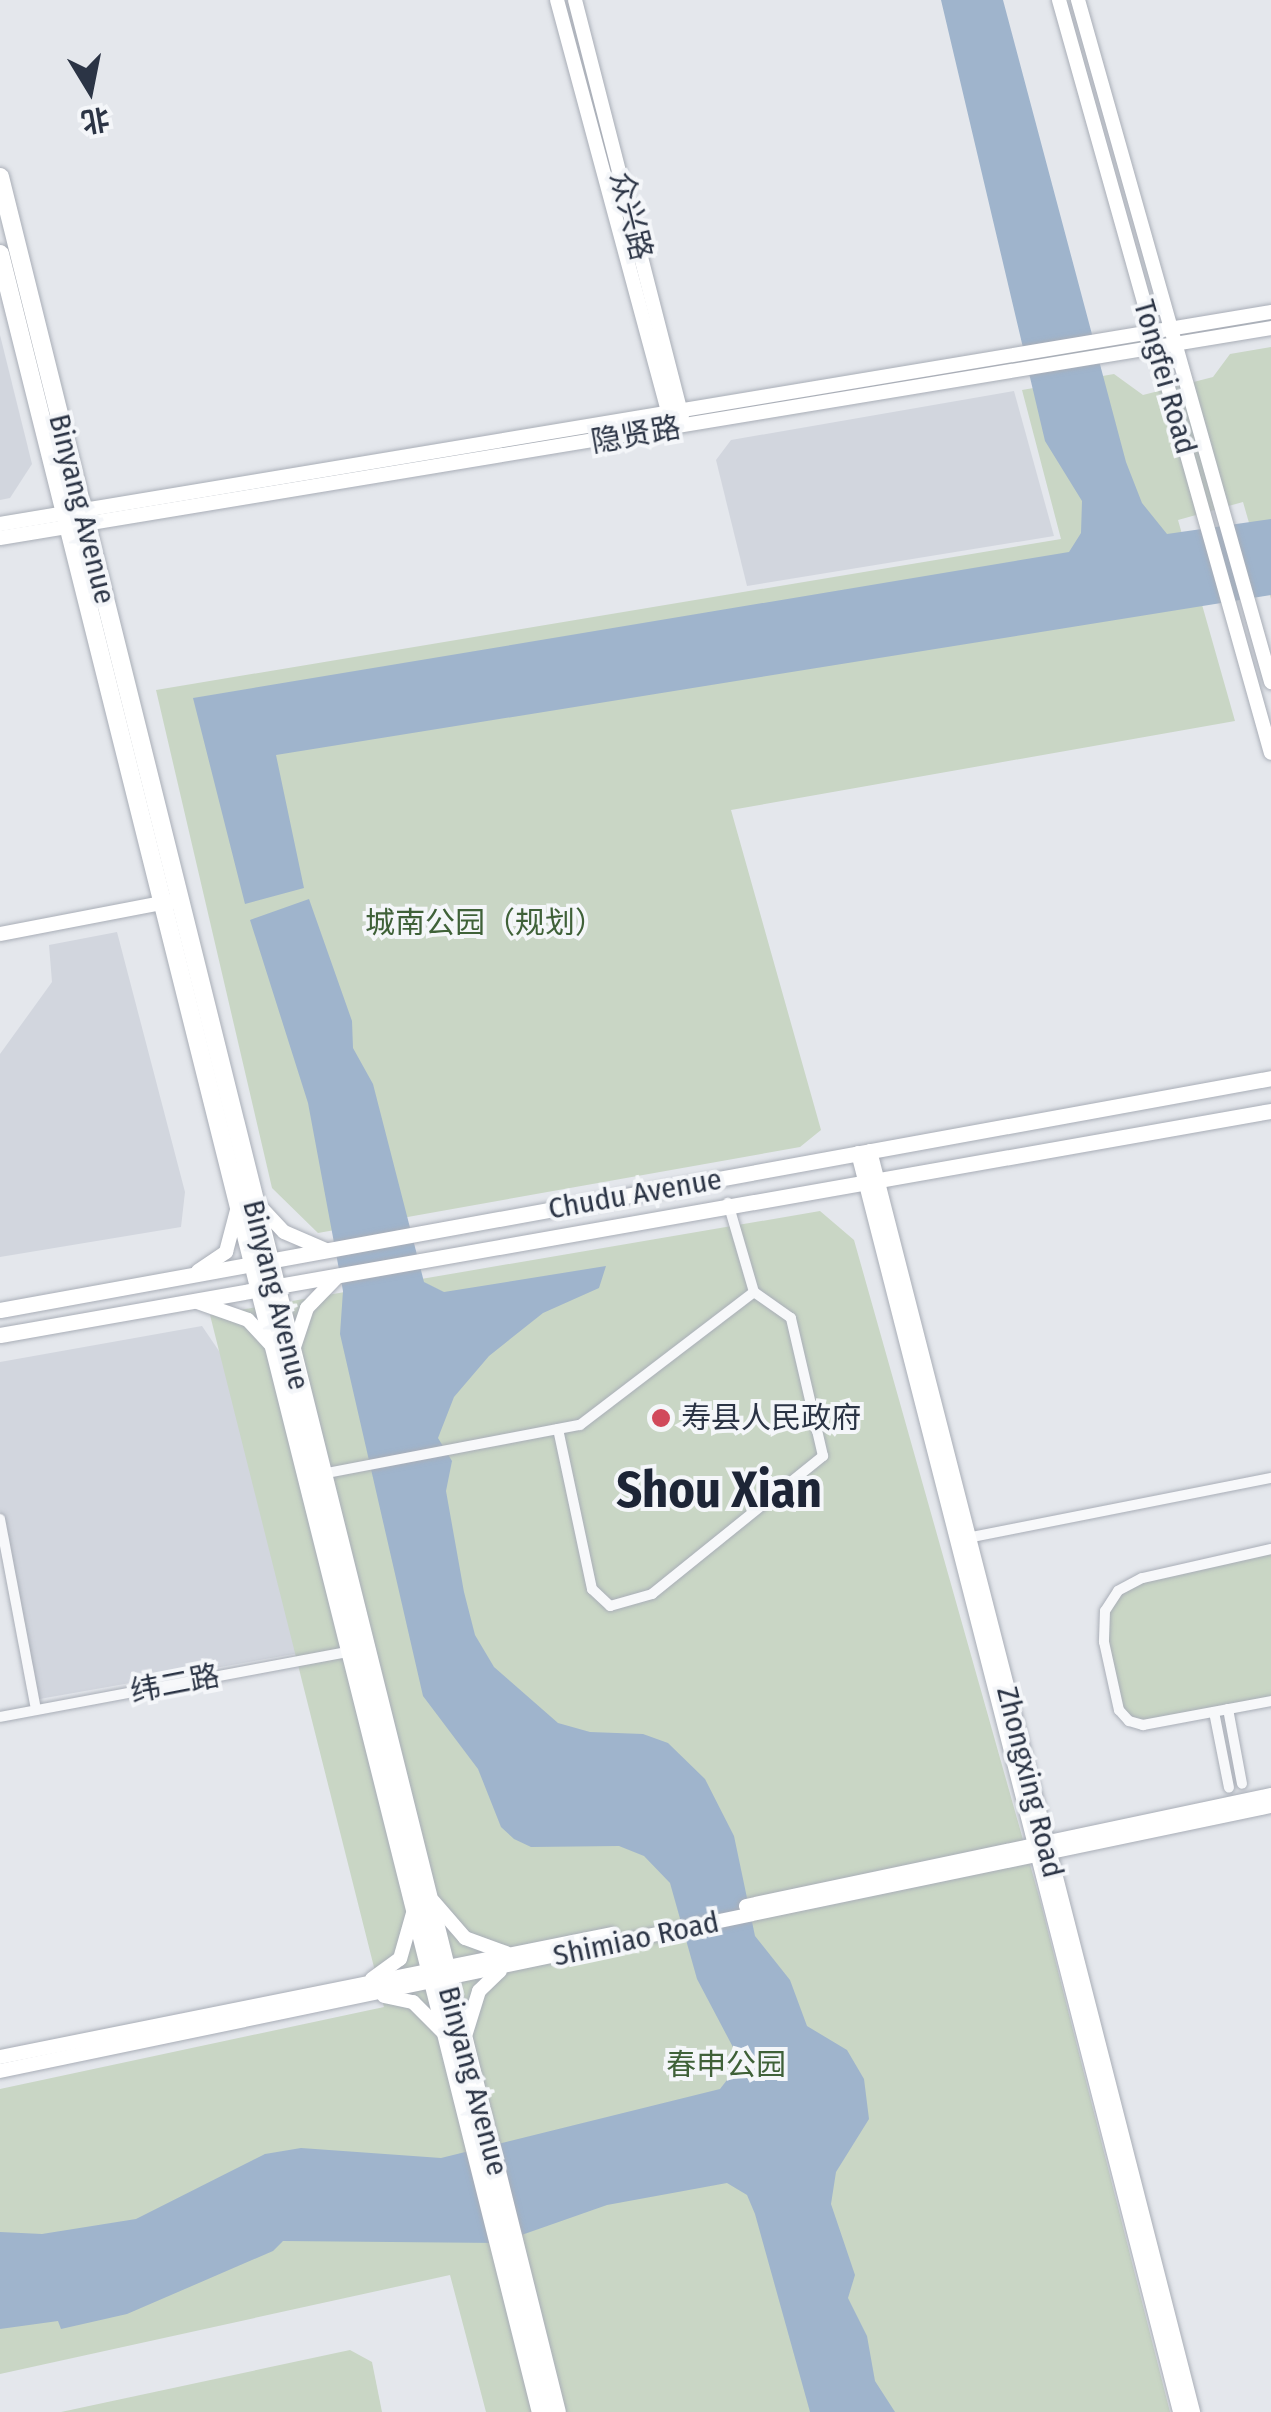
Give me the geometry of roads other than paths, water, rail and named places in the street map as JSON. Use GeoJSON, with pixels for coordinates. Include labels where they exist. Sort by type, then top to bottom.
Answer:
{"type":"FeatureCollection","features":[{"type":"Feature","properties":{"kind":"highway","name":"Binyang Avenue"},"geometry":{"type":"LineString","coordinates":[[0,177],[76,519],[287,1363],[349,1652],[417,1886]]}},
{"type":"Feature","properties":{"kind":"highway","name":"Binyang Avenue"},"geometry":{"type":"LineString","coordinates":[[0,254],[76,519]]}},
{"type":"Feature","properties":{"kind":"highway","name":"Binyang Avenue"},"geometry":{"type":"LineString","coordinates":[[287,1363],[322,1474],[417,1886],[515,2275],[558,2412]]}},
{"type":"Feature","properties":{"kind":"highway","name":"Binyang Avenue"},"geometry":{"type":"LineString","coordinates":[[515,2275],[542,2412]]}},
{"type":"Feature","properties":{"kind":"main road","name":"Chudu Avenue"},"geometry":{"type":"LineString","coordinates":[[0,1310],[1271,1078]]}},
{"type":"Feature","properties":{"kind":"main road","name":"Chudu Avenue"},"geometry":{"type":"LineString","coordinates":[[0,1335],[864,1178],[1271,1111]]}},
{"type":"Feature","properties":{"kind":"street","name":"众兴路"},"geometry":{"type":"LineString","coordinates":[[556,0],[674,410],[685,429]]}},
{"type":"Feature","properties":{"kind":"street","name":"众兴路"},"geometry":{"type":"LineString","coordinates":[[576,0],[674,410]]}},
{"type":"Feature","properties":{"kind":"street","name":"Tongfei Road"},"geometry":{"type":"LineString","coordinates":[[1058,0],[1271,753]]}},
{"type":"Feature","properties":{"kind":"street","name":"Tongfei Road"},"geometry":{"type":"LineString","coordinates":[[1078,0],[1271,682]]}},
{"type":"Feature","properties":{"kind":"street","name":"隐贤路"},"geometry":{"type":"LineString","coordinates":[[0,538],[76,519],[674,410],[1154,339],[1271,312]]}},
{"type":"Feature","properties":{"kind":"street","name":"隐贤路"},"geometry":{"type":"LineString","coordinates":[[1172,336],[1271,328]]}},
{"type":"Feature","properties":{"kind":"street","name":"隐贤路"},"geometry":{"type":"LineString","coordinates":[[0,524],[76,519],[685,429],[1154,339]]}},
{"type":"Feature","properties":{"kind":"street"},"geometry":{"type":"LineString","coordinates":[[0,934],[171,901]]}},
{"type":"Feature","properties":{"kind":"street","name":"Zhongxing Road"},"geometry":{"type":"LineString","coordinates":[[864,1152],[864,1178],[962,1539]]}},
{"type":"Feature","properties":{"kind":"street","name":"Zhongxing Road"},"geometry":{"type":"LineString","coordinates":[[864,1152],[1042,1846],[1193,2412]]}},
{"type":"Feature","properties":{"kind":"street"},"geometry":{"type":"LineString","coordinates":[[243,1192],[284,1232],[329,1249]]}},
{"type":"Feature","properties":{"kind":"street"},"geometry":{"type":"LineString","coordinates":[[184,1276],[226,1252],[234,1238],[243,1192]]}},
{"type":"Feature","properties":{"kind":"street"},"geometry":{"type":"LineString","coordinates":[[558,1429],[592,1589],[610,1606],[652,1594],[823,1456],[791,1318],[754,1292],[728,1203]]}},
{"type":"Feature","properties":{"kind":"street"},"geometry":{"type":"LineString","coordinates":[[287,1363],[298,1325],[340,1275]]}},
{"type":"Feature","properties":{"kind":"street"},"geometry":{"type":"LineString","coordinates":[[322,1474],[580,1425],[754,1292]]}},
{"type":"Feature","properties":{"kind":"street"},"geometry":{"type":"LineString","coordinates":[[191,1301],[248,1320],[287,1363]]}},
{"type":"Feature","properties":{"kind":"street"},"geometry":{"type":"LineString","coordinates":[[36,1303],[33,1312],[41,1328]]}},
{"type":"Feature","properties":{"kind":"street"},"geometry":{"type":"LineString","coordinates":[[962,1539],[1271,1478]]}},
{"type":"Feature","properties":{"kind":"street"},"geometry":{"type":"LineString","coordinates":[[0,1519],[35,1705]]}},
{"type":"Feature","properties":{"kind":"street"},"geometry":{"type":"LineString","coordinates":[[1271,1549],[1142,1578],[1118,1591],[1105,1611],[1104,1642],[1122,1717],[1144,1725],[1271,1701]]}},
{"type":"Feature","properties":{"kind":"street","name":"纬二路"},"geometry":{"type":"LineString","coordinates":[[0,1717],[349,1652]]}},
{"type":"Feature","properties":{"kind":"street"},"geometry":{"type":"LineString","coordinates":[[1228,1709],[1242,1784]]}},
{"type":"Feature","properties":{"kind":"street"},"geometry":{"type":"LineString","coordinates":[[1214,1712],[1229,1788]]}},
{"type":"Feature","properties":{"kind":"street","name":"Shimiao Road"},"geometry":{"type":"LineString","coordinates":[[0,2057],[439,1975],[1271,1795]]}},
{"type":"Feature","properties":{"kind":"street","name":"Shimiao Road"},"geometry":{"type":"LineString","coordinates":[[1042,1846],[1271,1806]]}},
{"type":"Feature","properties":{"kind":"street","name":"Zhongxing Road"},"geometry":{"type":"LineString","coordinates":[[1042,1846],[1180,2412]]}},
{"type":"Feature","properties":{"kind":"street"},"geometry":{"type":"LineString","coordinates":[[417,1886],[465,1938],[516,1959],[479,1991],[459,2054]]}},
{"type":"Feature","properties":{"kind":"street"},"geometry":{"type":"LineString","coordinates":[[357,1991],[400,1960],[410,1939],[417,1886]]}},
{"type":"Feature","properties":{"kind":"street"},"geometry":{"type":"LineString","coordinates":[[357,1991],[413,2002],[438,2024],[459,2054]]}},
{"type":"Feature","properties":{"kind":"street","name":"Shimiao Road"},"geometry":{"type":"LineString","coordinates":[[0,2071],[357,1991]]}},
{"type":"Feature","properties":{"kind":"water"},"geometry":{"type":"Polygon","coordinates":[[[941,0],[1003,0],[1126,462],[1142,503],[1167,534],[1271,519],[1271,595],[276,755],[304,888],[245,904],[193,698],[1069,552],[1081,533],[1082,501],[1045,441],[941,0]]]}},
{"type":"Feature","properties":{"kind":"water"},"geometry":{"type":"Polygon","coordinates":[[[309,899],[352,1021],[353,1048],[373,1084],[424,1282],[444,1292],[606,1266],[599,1288],[543,1313],[489,1356],[454,1397],[438,1438],[452,1461],[446,1491],[464,1592],[475,1635],[494,1667],[558,1723],[590,1732],[643,1734],[668,1743],[705,1779],[734,1836],[755,1936],[790,1980],[807,2026],[847,2050],[864,2079],[869,2119],[836,2172],[831,2204],[855,2275],[848,2298],[867,2336],[875,2381],[895,2412],[810,2412],[755,2214],[747,2195],[727,2183],[607,2205],[499,2243],[283,2241],[273,2251],[127,2314],[61,2329],[58,2321],[0,2329],[0,2232],[42,2234],[136,2219],[265,2154],[301,2148],[441,2158],[720,2089],[737,2067],[735,2051],[697,1979],[670,1883],[644,1856],[619,1846],[531,1847],[514,1839],[501,1827],[478,1769],[423,1696],[340,1334],[343,1291],[308,1103],[250,920],[309,899]]]}},
{"type":"Feature","properties":{"kind":"place","name":"寿县人民政府"},"geometry":{"type":"Point","coordinates":[661,1418]}},
{"type":"Feature","properties":{"kind":"district","name":"Shou Xian"},"geometry":{"type":"Point","coordinates":[719,1491]}},
{"type":"Feature","properties":{"kind":"park label","name":"城南公园（规划）"},"geometry":{"type":"Point","coordinates":[485,923]}},
{"type":"Feature","properties":{"kind":"park label","name":"春申公园"},"geometry":{"type":"Point","coordinates":[726,2065]}}]}
